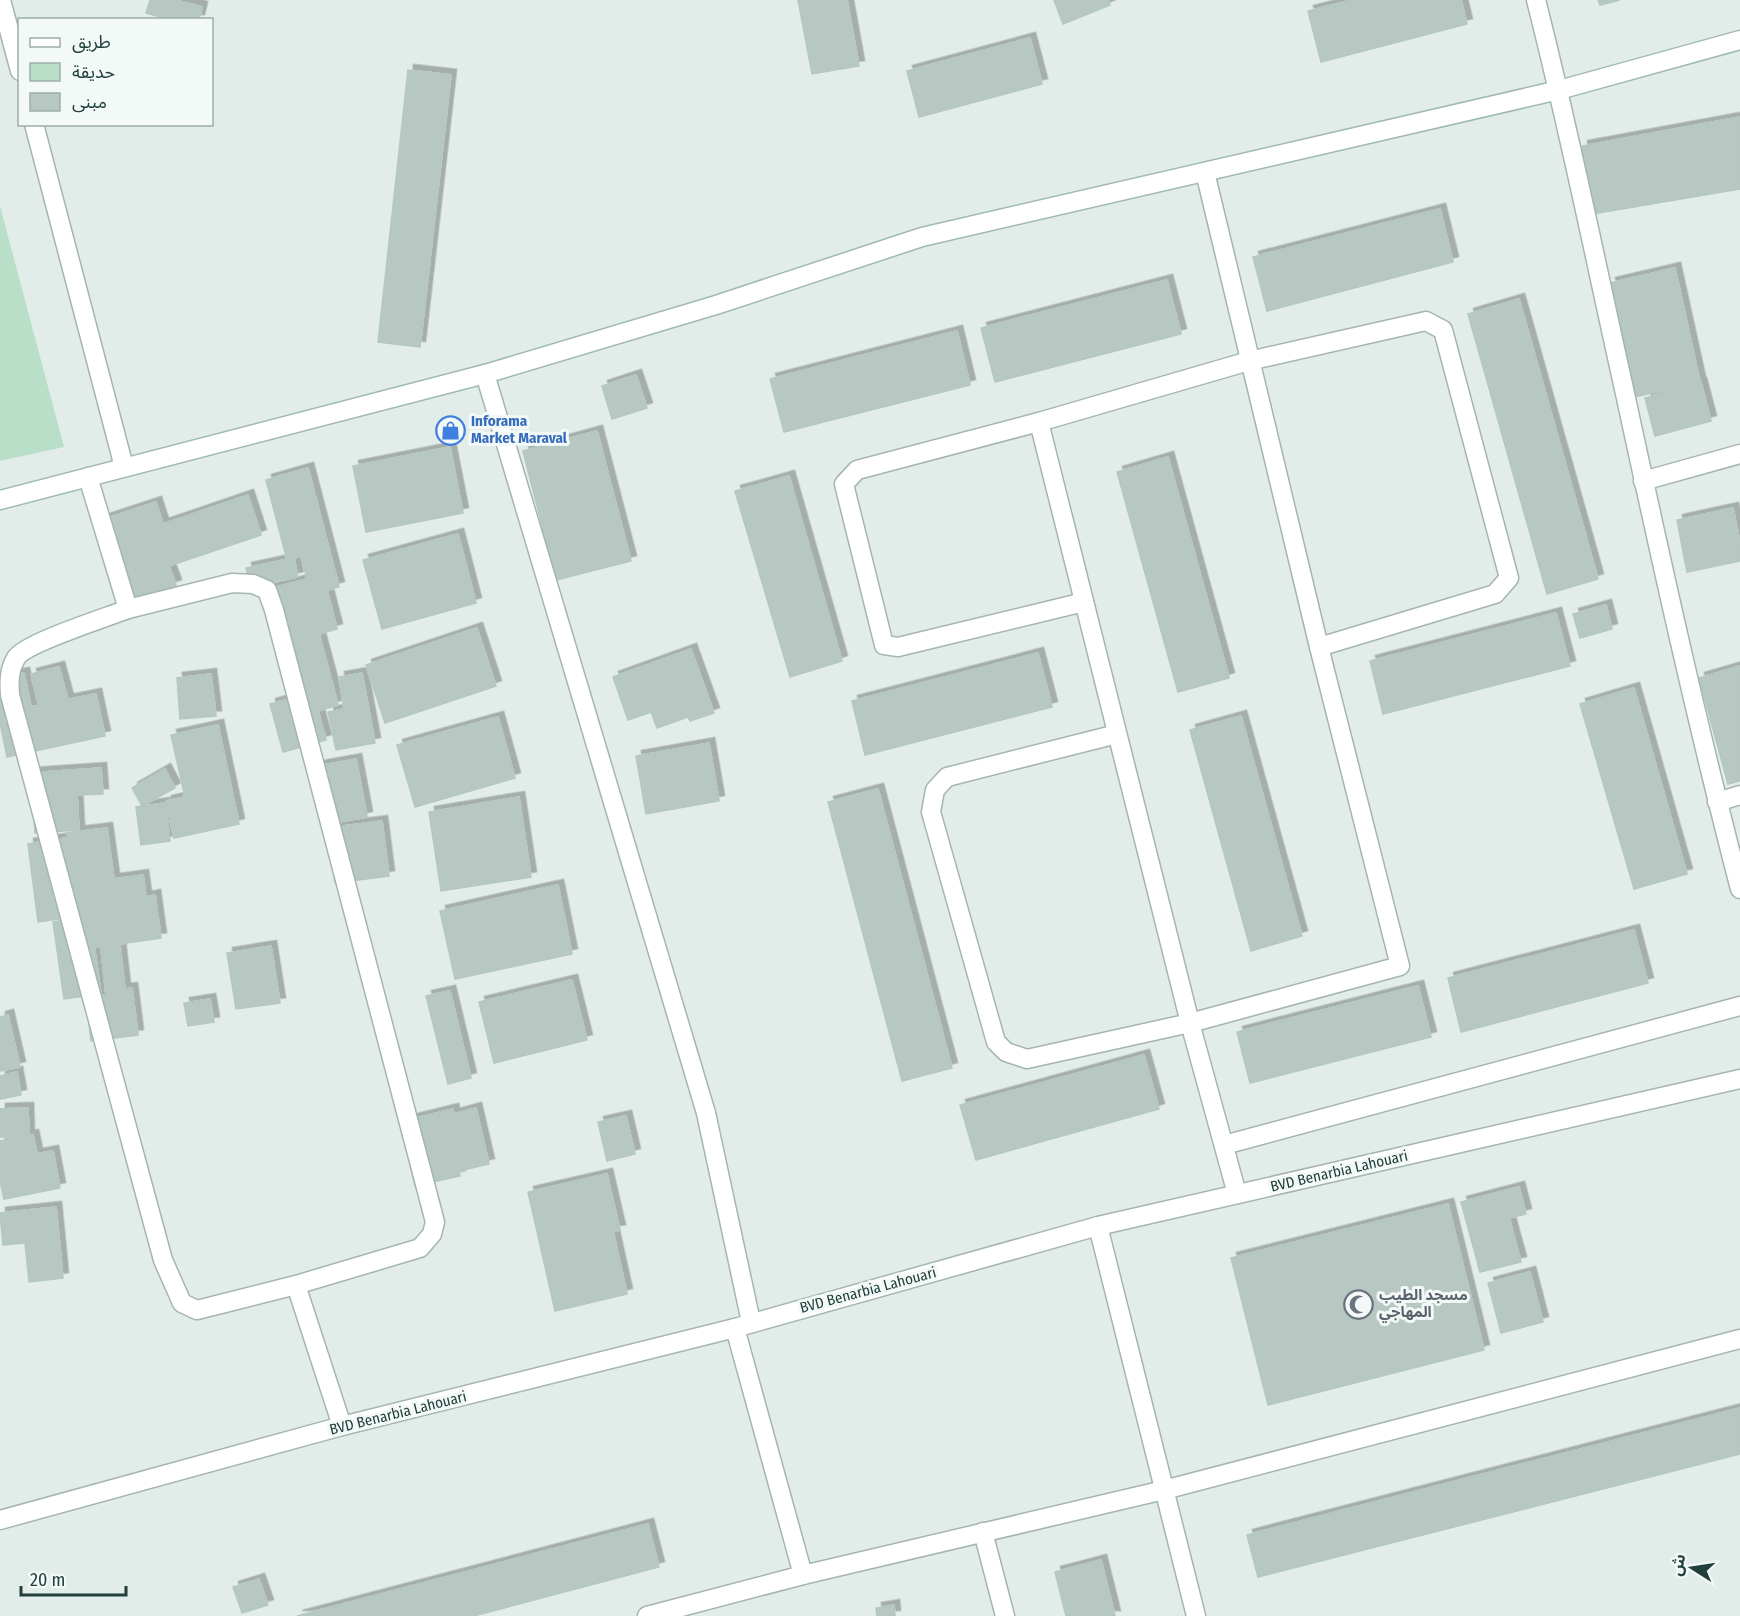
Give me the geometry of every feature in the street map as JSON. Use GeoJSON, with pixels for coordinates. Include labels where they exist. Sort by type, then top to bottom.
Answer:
{"type":"FeatureCollection","features":[{"type":"Feature","properties":{"kind":"street"},"geometry":{"type":"LineString","coordinates":[[1,0],[18,64]]}},
{"type":"Feature","properties":{"kind":"street"},"geometry":{"type":"LineString","coordinates":[[1536,0],[1559,90],[1643,481],[1717,802],[1740,890]]}},
{"type":"Feature","properties":{"kind":"street"},"geometry":{"type":"LineString","coordinates":[[0,500],[485,374],[716,305],[922,237],[1559,90],[1740,40]]}},
{"type":"Feature","properties":{"kind":"street"},"geometry":{"type":"LineString","coordinates":[[35,126],[124,467]]}},
{"type":"Feature","properties":{"kind":"street"},"geometry":{"type":"LineString","coordinates":[[1117,734],[947,777],[934,790],[931,812],[996,1042],[1006,1052],[1028,1059],[1190,1023],[1400,966],[1319,647],[1205,172]]}},
{"type":"Feature","properties":{"kind":"street"},"geometry":{"type":"LineString","coordinates":[[1083,602],[898,647],[884,645],[844,484],[857,470],[1040,422],[1249,361],[1426,321],[1443,330],[1509,578],[1495,594],[1319,647]]}},
{"type":"Feature","properties":{"kind":"street"},"geometry":{"type":"LineString","coordinates":[[485,374],[706,1113],[743,1325],[803,1575]]}},
{"type":"Feature","properties":{"kind":"street"},"geometry":{"type":"LineString","coordinates":[[1040,422],[1083,602],[1190,1023],[1238,1194]]}},
{"type":"Feature","properties":{"kind":"street"},"geometry":{"type":"LineString","coordinates":[[1643,481],[1740,454]]}},
{"type":"Feature","properties":{"kind":"street"},"geometry":{"type":"LineString","coordinates":[[88,477],[128,609]]}},
{"type":"Feature","properties":{"kind":"street"},"geometry":{"type":"LineString","coordinates":[[232,583],[253,584],[267,590],[278,621],[435,1222],[432,1234],[420,1248],[296,1285],[197,1310],[182,1303],[163,1260],[10,694],[9,675],[17,656],[38,644],[128,609],[232,583]]}},
{"type":"Feature","properties":{"kind":"street"},"geometry":{"type":"LineString","coordinates":[[1717,802],[1740,795]]}},
{"type":"Feature","properties":{"kind":"street"},"geometry":{"type":"LineString","coordinates":[[1224,1145],[1740,1006]]}},
{"type":"Feature","properties":{"kind":"street","name":"BVD Benarbia Lahouari"},"geometry":{"type":"LineString","coordinates":[[0,1520],[342,1426],[743,1325],[1098,1226],[1740,1079]]}},
{"type":"Feature","properties":{"kind":"street"},"geometry":{"type":"LineString","coordinates":[[1098,1226],[1196,1616]]}},
{"type":"Feature","properties":{"kind":"street"},"geometry":{"type":"LineString","coordinates":[[296,1285],[342,1426]]}},
{"type":"Feature","properties":{"kind":"street"},"geometry":{"type":"LineString","coordinates":[[647,1616],[803,1575],[1164,1490],[1740,1339]]}},
{"type":"Feature","properties":{"kind":"street"},"geometry":{"type":"LineString","coordinates":[[983,1532],[1005,1616]]}},
{"type":"Feature","properties":{"kind":"green space"},"geometry":{"type":"Polygon","coordinates":[[[0,206],[64,447],[0,461],[0,206]]]}},
{"type":"Feature","properties":{"kind":"building"},"geometry":{"type":"Polygon","coordinates":[[[150,0],[175,0],[202,7],[199,18],[163,18],[146,13],[150,0]]]}},
{"type":"Feature","properties":{"kind":"building"},"geometry":{"type":"Polygon","coordinates":[[[798,0],[847,0],[859,66],[812,74],[798,0]]]}},
{"type":"Feature","properties":{"kind":"building"},"geometry":{"type":"Polygon","coordinates":[[[1054,0],[1108,0],[1110,5],[1063,24],[1054,0]]]}},
{"type":"Feature","properties":{"kind":"building"},"geometry":{"type":"Polygon","coordinates":[[[1352,0],[1461,0],[1467,24],[1321,62],[1308,11],[1352,0]]]}},
{"type":"Feature","properties":{"kind":"building"},"geometry":{"type":"Polygon","coordinates":[[[1598,0],[1620,0],[1600,5],[1598,0]]]}},
{"type":"Feature","properties":{"kind":"building"},"geometry":{"type":"Polygon","coordinates":[[[1030,38],[1042,84],[919,117],[907,71],[1030,38]]]}},
{"type":"Feature","properties":{"kind":"building"},"geometry":{"type":"Polygon","coordinates":[[[408,70],[451,75],[420,347],[378,342],[408,70]]]}},
{"type":"Feature","properties":{"kind":"building"},"geometry":{"type":"Polygon","coordinates":[[[1740,117],[1740,189],[1593,214],[1582,146],[1740,117]]]}},
{"type":"Feature","properties":{"kind":"building"},"geometry":{"type":"Polygon","coordinates":[[[1440,209],[1453,262],[1267,311],[1253,257],[1440,209]]]}},
{"type":"Feature","properties":{"kind":"building"},"geometry":{"type":"Polygon","coordinates":[[[1675,268],[1700,382],[1634,397],[1610,283],[1675,268]]]}},
{"type":"Feature","properties":{"kind":"building"},"geometry":{"type":"Polygon","coordinates":[[[1167,280],[1181,334],[995,382],[981,328],[1167,280]]]}},
{"type":"Feature","properties":{"kind":"building"},"geometry":{"type":"Polygon","coordinates":[[[1519,299],[1598,579],[1547,594],[1468,314],[1519,299]]]}},
{"type":"Feature","properties":{"kind":"building"},"geometry":{"type":"Polygon","coordinates":[[[957,331],[970,385],[784,432],[770,379],[957,331]]]}},
{"type":"Feature","properties":{"kind":"building"},"geometry":{"type":"Polygon","coordinates":[[[636,375],[647,408],[612,419],[602,386],[636,375]]]}},
{"type":"Feature","properties":{"kind":"building"},"geometry":{"type":"Polygon","coordinates":[[[1701,383],[1711,421],[1655,436],[1645,398],[1701,383]]]}},
{"type":"Feature","properties":{"kind":"building"},"geometry":{"type":"Polygon","coordinates":[[[597,431],[631,561],[556,580],[523,451],[597,431]]]}},
{"type":"Feature","properties":{"kind":"building"},"geometry":{"type":"Polygon","coordinates":[[[450,447],[463,513],[366,532],[353,466],[450,447]]]}},
{"type":"Feature","properties":{"kind":"building"},"geometry":{"type":"Polygon","coordinates":[[[1168,457],[1229,678],[1178,692],[1117,472],[1168,457]]]}},
{"type":"Feature","properties":{"kind":"building"},"geometry":{"type":"Polygon","coordinates":[[[308,468],[339,587],[327,590],[337,629],[319,634],[338,705],[318,711],[326,740],[283,752],[270,704],[289,699],[261,591],[307,579],[301,556],[287,560],[266,480],[308,468]]]}},
{"type":"Feature","properties":{"kind":"building"},"geometry":{"type":"Polygon","coordinates":[[[789,476],[842,661],[790,677],[735,491],[789,476]]]}},
{"type":"Feature","properties":{"kind":"building"},"geometry":{"type":"Polygon","coordinates":[[[248,495],[261,535],[169,566],[176,585],[131,600],[104,519],[156,502],[163,524],[248,495]]]}},
{"type":"Feature","properties":{"kind":"building"},"geometry":{"type":"Polygon","coordinates":[[[1733,508],[1740,543],[1740,561],[1687,572],[1677,520],[1733,508]]]}},
{"type":"Feature","properties":{"kind":"building"},"geometry":{"type":"Polygon","coordinates":[[[458,534],[476,603],[382,629],[363,560],[458,534]]]}},
{"type":"Feature","properties":{"kind":"building"},"geometry":{"type":"Polygon","coordinates":[[[294,558],[298,577],[250,586],[246,568],[294,558]]]}},
{"type":"Feature","properties":{"kind":"building"},"geometry":{"type":"Polygon","coordinates":[[[1606,605],[1612,629],[1580,638],[1573,614],[1606,605]]]}},
{"type":"Feature","properties":{"kind":"building"},"geometry":{"type":"Polygon","coordinates":[[[1556,613],[1570,666],[1383,714],[1370,661],[1556,613]]]}},
{"type":"Feature","properties":{"kind":"building"},"geometry":{"type":"Polygon","coordinates":[[[477,628],[496,686],[385,723],[366,665],[477,628]]]}},
{"type":"Feature","properties":{"kind":"building"},"geometry":{"type":"Polygon","coordinates":[[[691,649],[714,713],[690,721],[688,717],[657,728],[651,712],[628,720],[613,677],[691,649]]]}},
{"type":"Feature","properties":{"kind":"building"},"geometry":{"type":"Polygon","coordinates":[[[1038,653],[1052,707],[865,755],[852,701],[1038,653]]]}},
{"type":"Feature","properties":{"kind":"building"},"geometry":{"type":"Polygon","coordinates":[[[1740,666],[1740,781],[1728,784],[1699,678],[1740,666]]]}},
{"type":"Feature","properties":{"kind":"building"},"geometry":{"type":"Polygon","coordinates":[[[59,667],[68,700],[39,707],[31,674],[59,667]]]}},
{"type":"Feature","properties":{"kind":"building"},"geometry":{"type":"Polygon","coordinates":[[[24,673],[31,707],[96,694],[105,736],[7,757],[0,723],[0,678],[24,673]]]}},
{"type":"Feature","properties":{"kind":"building"},"geometry":{"type":"Polygon","coordinates":[[[362,673],[375,743],[336,750],[328,712],[344,709],[339,677],[362,673]]]}},
{"type":"Feature","properties":{"kind":"building"},"geometry":{"type":"Polygon","coordinates":[[[211,674],[216,716],[180,719],[177,678],[211,674]]]}},
{"type":"Feature","properties":{"kind":"building"},"geometry":{"type":"Polygon","coordinates":[[[1634,688],[1687,874],[1634,889],[1580,704],[1634,688]]]}},
{"type":"Feature","properties":{"kind":"building"},"geometry":{"type":"Polygon","coordinates":[[[1241,716],[1302,936],[1251,951],[1190,730],[1241,716]]]}},
{"type":"Feature","properties":{"kind":"building"},"geometry":{"type":"Polygon","coordinates":[[[498,717],[515,778],[415,807],[397,745],[498,717]]]}},
{"type":"Feature","properties":{"kind":"building"},"geometry":{"type":"Polygon","coordinates":[[[218,725],[239,824],[174,838],[166,801],[185,797],[171,735],[218,725]]]}},
{"type":"Feature","properties":{"kind":"building"},"geometry":{"type":"Polygon","coordinates":[[[709,743],[719,801],[646,814],[636,756],[709,743]]]}},
{"type":"Feature","properties":{"kind":"building"},"geometry":{"type":"Polygon","coordinates":[[[356,759],[367,817],[323,825],[312,767],[356,759]]]}},
{"type":"Feature","properties":{"kind":"building"},"geometry":{"type":"Polygon","coordinates":[[[101,768],[103,794],[77,795],[79,830],[35,833],[30,773],[101,768]]]}},
{"type":"Feature","properties":{"kind":"building"},"geometry":{"type":"Polygon","coordinates":[[[165,769],[175,788],[142,806],[132,788],[165,769]]]}},
{"type":"Feature","properties":{"kind":"building"},"geometry":{"type":"Polygon","coordinates":[[[878,789],[952,1068],[902,1081],[828,802],[878,789]]]}},
{"type":"Feature","properties":{"kind":"building"},"geometry":{"type":"Polygon","coordinates":[[[519,797],[531,877],[441,891],[429,812],[519,797]]]}},
{"type":"Feature","properties":{"kind":"building"},"geometry":{"type":"Polygon","coordinates":[[[165,803],[170,841],[141,845],[136,807],[165,803]]]}},
{"type":"Feature","properties":{"kind":"building"},"geometry":{"type":"Polygon","coordinates":[[[382,821],[389,876],[335,883],[328,828],[382,821]]]}},
{"type":"Feature","properties":{"kind":"building"},"geometry":{"type":"Polygon","coordinates":[[[107,828],[114,879],[143,875],[146,897],[155,895],[161,938],[92,948],[88,915],[38,922],[28,844],[67,838],[67,833],[107,828]]]}},
{"type":"Feature","properties":{"kind":"building"},"geometry":{"type":"Polygon","coordinates":[[[558,885],[572,954],[455,979],[440,911],[558,885]]]}},
{"type":"Feature","properties":{"kind":"building"},"geometry":{"type":"Polygon","coordinates":[[[90,917],[101,994],[64,999],[53,922],[90,917]]]}},
{"type":"Feature","properties":{"kind":"building"},"geometry":{"type":"Polygon","coordinates":[[[1634,930],[1648,983],[1461,1032],[1448,978],[1634,930]]]}},
{"type":"Feature","properties":{"kind":"building"},"geometry":{"type":"Polygon","coordinates":[[[120,946],[125,989],[132,988],[138,1035],[91,1041],[86,997],[106,995],[101,948],[120,946]]]}},
{"type":"Feature","properties":{"kind":"building"},"geometry":{"type":"Polygon","coordinates":[[[271,946],[280,1003],[236,1009],[227,953],[271,946]]]}},
{"type":"Feature","properties":{"kind":"building"},"geometry":{"type":"Polygon","coordinates":[[[572,980],[587,1040],[494,1063],[479,1002],[572,980]]]}},
{"type":"Feature","properties":{"kind":"building"},"geometry":{"type":"Polygon","coordinates":[[[1418,986],[1431,1037],[1250,1083],[1237,1032],[1418,986]]]}},
{"type":"Feature","properties":{"kind":"building"},"geometry":{"type":"Polygon","coordinates":[[[450,991],[471,1078],[448,1084],[426,996],[450,991]]]}},
{"type":"Feature","properties":{"kind":"building"},"geometry":{"type":"Polygon","coordinates":[[[210,999],[214,1022],[188,1026],[184,1003],[210,999]]]}},
{"type":"Feature","properties":{"kind":"building"},"geometry":{"type":"Polygon","coordinates":[[[8,1015],[20,1067],[0,1071],[0,1017],[8,1015]]]}},
{"type":"Feature","properties":{"kind":"building"},"geometry":{"type":"Polygon","coordinates":[[[1144,1055],[1159,1109],[976,1160],[960,1105],[1144,1055]]]}},
{"type":"Feature","properties":{"kind":"building"},"geometry":{"type":"Polygon","coordinates":[[[17,1072],[21,1095],[0,1099],[0,1076],[17,1072]]]}},
{"type":"Feature","properties":{"kind":"building"},"geometry":{"type":"Polygon","coordinates":[[[28,1108],[29,1136],[0,1137],[0,1109],[28,1108]]]}},
{"type":"Feature","properties":{"kind":"building"},"geometry":{"type":"Polygon","coordinates":[[[476,1108],[489,1164],[459,1171],[460,1176],[415,1186],[400,1122],[453,1109],[454,1114],[476,1108]]]}},
{"type":"Feature","properties":{"kind":"building"},"geometry":{"type":"Polygon","coordinates":[[[626,1116],[635,1154],[607,1161],[598,1122],[626,1116]]]}},
{"type":"Feature","properties":{"kind":"building"},"geometry":{"type":"Polygon","coordinates":[[[33,1135],[37,1154],[53,1151],[60,1188],[4,1199],[0,1181],[0,1141],[33,1135]]]}},
{"type":"Feature","properties":{"kind":"building"},"geometry":{"type":"Polygon","coordinates":[[[607,1174],[620,1230],[613,1231],[627,1294],[555,1311],[528,1192],[607,1174]]]}},
{"type":"Feature","properties":{"kind":"building"},"geometry":{"type":"Polygon","coordinates":[[[1519,1187],[1526,1214],[1509,1218],[1521,1262],[1480,1272],[1461,1202],[1519,1187]]]}},
{"type":"Feature","properties":{"kind":"building","name":"مسجد الطيب المهاجي"},"geometry":{"type":"Polygon","coordinates":[[[1448,1204],[1484,1350],[1268,1405],[1231,1258],[1448,1204]]]}},
{"type":"Feature","properties":{"kind":"building"},"geometry":{"type":"Polygon","coordinates":[[[56,1207],[63,1278],[29,1282],[25,1243],[3,1245],[0,1213],[56,1207]]]}},
{"type":"Feature","properties":{"kind":"building"},"geometry":{"type":"Polygon","coordinates":[[[1530,1272],[1543,1322],[1501,1333],[1488,1283],[1530,1272]]]}},
{"type":"Feature","properties":{"kind":"building"},"geometry":{"type":"Polygon","coordinates":[[[1740,1408],[1740,1454],[1258,1577],[1247,1535],[1740,1408]]]}},
{"type":"Feature","properties":{"kind":"building"},"geometry":{"type":"Polygon","coordinates":[[[648,1524],[659,1567],[474,1616],[297,1616],[648,1524]]]}},
{"type":"Feature","properties":{"kind":"building"},"geometry":{"type":"Polygon","coordinates":[[[1101,1560],[1115,1616],[1066,1616],[1055,1572],[1101,1560]]]}},
{"type":"Feature","properties":{"kind":"building"},"geometry":{"type":"Polygon","coordinates":[[[259,1579],[268,1605],[242,1613],[233,1587],[259,1579]]]}},
{"type":"Feature","properties":{"kind":"building"},"geometry":{"type":"Polygon","coordinates":[[[894,1605],[895,1616],[877,1616],[876,1608],[894,1605]]]}},
{"type":"Feature","properties":{"kind":"place","name":"Inforama Market Maraval"},"geometry":{"type":"Point","coordinates":[450,430]}},
{"type":"Feature","properties":{"kind":"place","name":"مسجد الطيب المهاجي"},"geometry":{"type":"Point","coordinates":[1358,1304]}}]}
